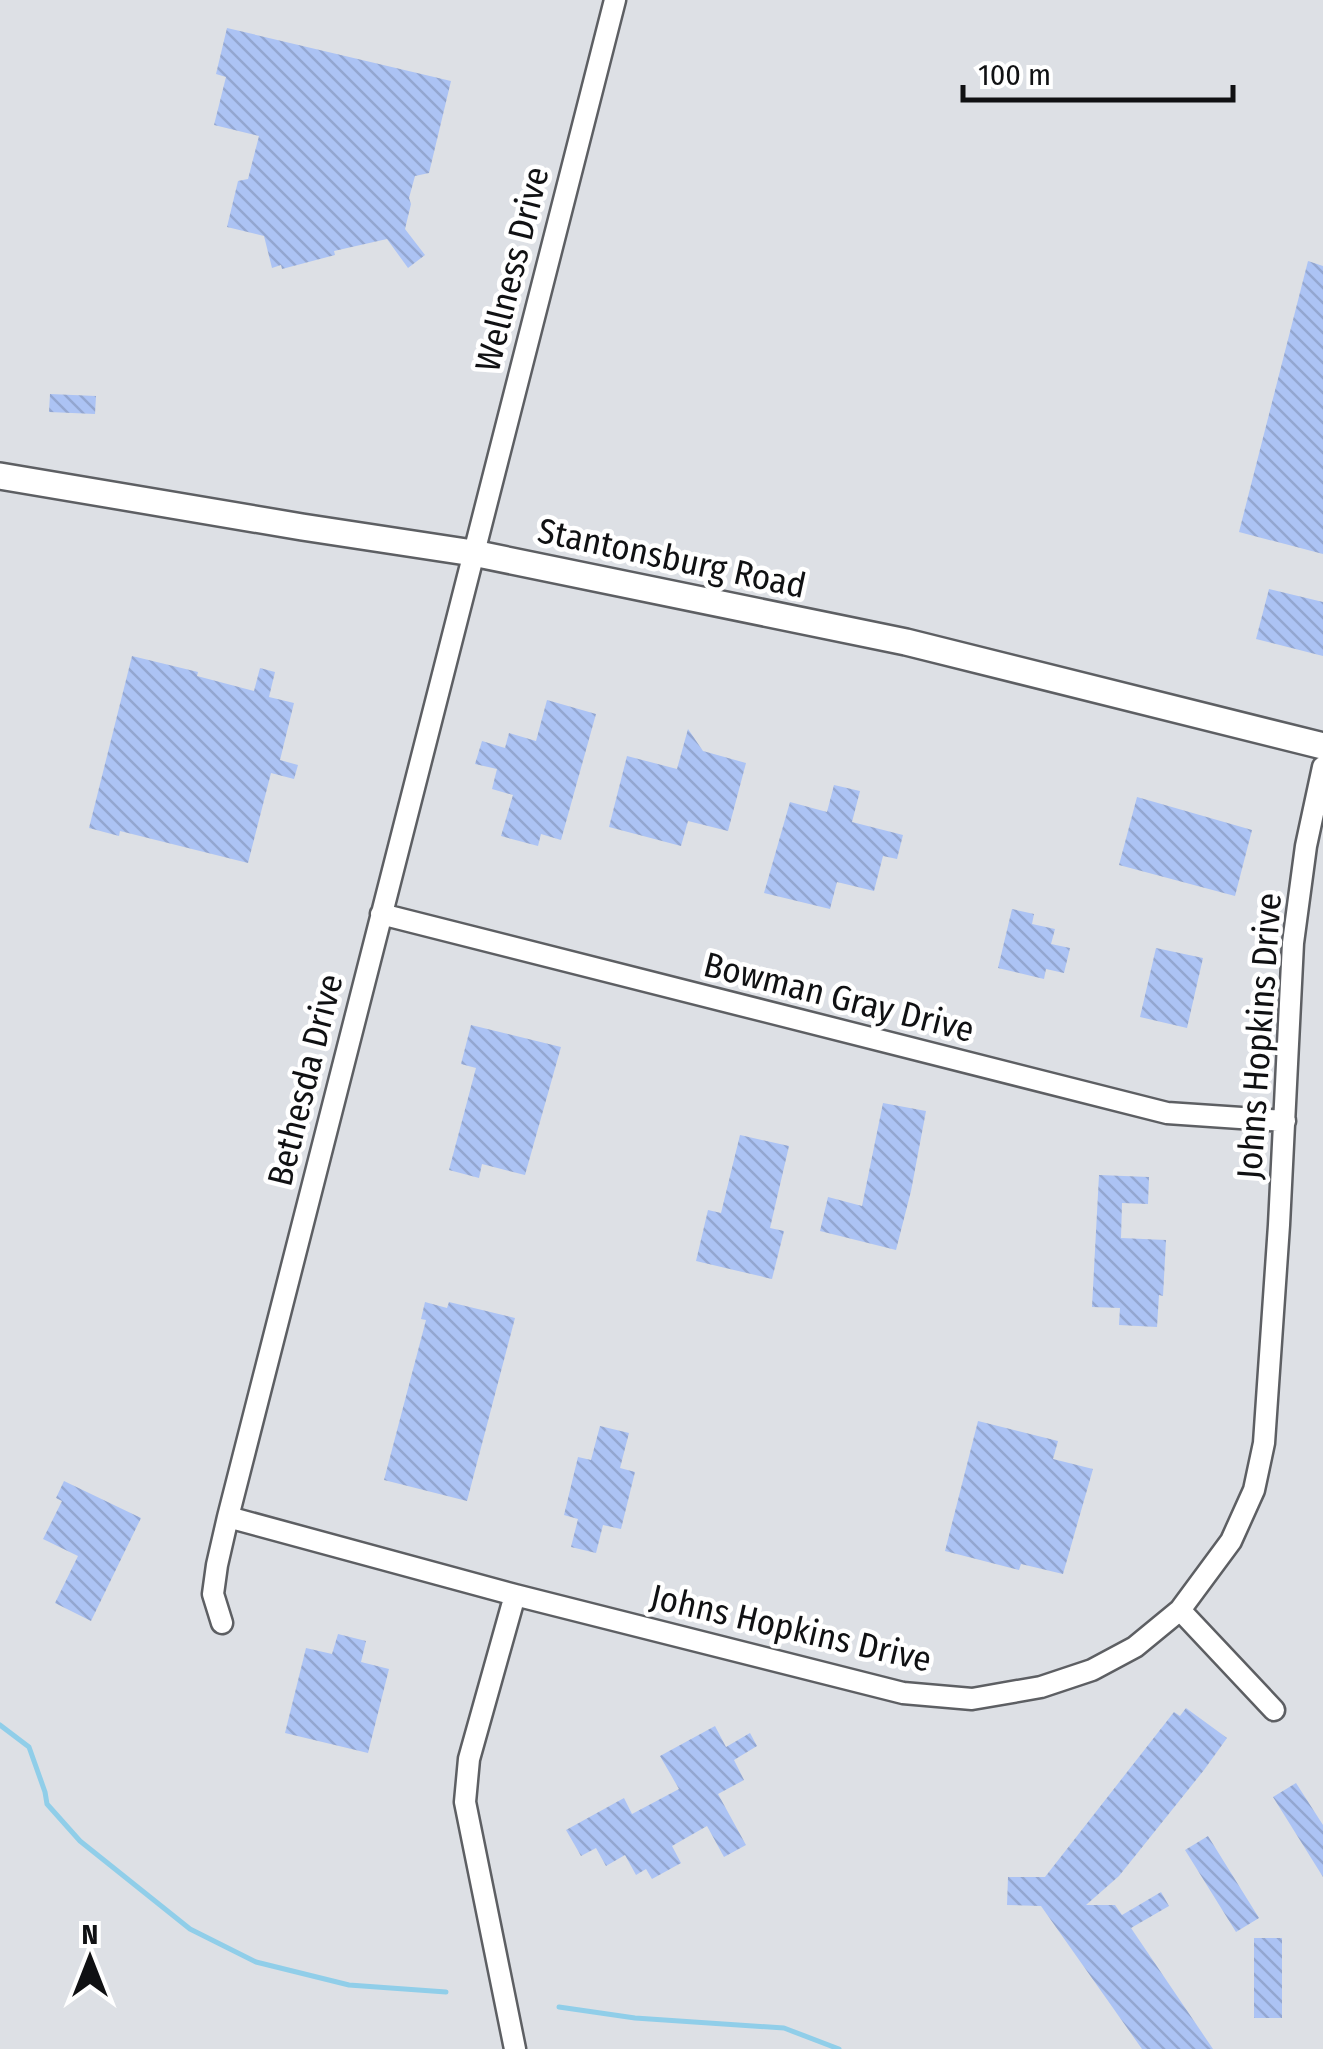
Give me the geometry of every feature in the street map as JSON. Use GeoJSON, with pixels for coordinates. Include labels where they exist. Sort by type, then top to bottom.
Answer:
{"type":"FeatureCollection","features":[{"type":"Feature","properties":{"kind":"main road","name":"Stantonsburg Road"},"geometry":{"type":"LineString","coordinates":[[0,476],[473,553],[906,642],[1323,746]]}},
{"type":"Feature","properties":{"kind":"street","name":"Wellness Drive"},"geometry":{"type":"LineString","coordinates":[[473,553],[615,0]]}},
{"type":"Feature","properties":{"kind":"street","name":"Bethesda Drive"},"geometry":{"type":"LineString","coordinates":[[222,1624],[213,1594],[228,1517],[473,553]]}},
{"type":"Feature","properties":{"kind":"street","name":"Johns Hopkins Drive"},"geometry":{"type":"LineString","coordinates":[[228,1517],[515,1596],[904,1693],[972,1699],[1041,1687],[1092,1670],[1135,1647],[1180,1610],[1231,1542],[1254,1490],[1264,1444],[1293,942],[1306,846],[1323,767]]}},
{"type":"Feature","properties":{"kind":"street","name":"Bowman Gray Drive"},"geometry":{"type":"LineString","coordinates":[[381,914],[1167,1113],[1285,1121]]}},
{"type":"Feature","properties":{"kind":"street"},"geometry":{"type":"LineString","coordinates":[[515,1596],[469,1759],[464,1802],[516,2049]]}},
{"type":"Feature","properties":{"kind":"street"},"geometry":{"type":"LineString","coordinates":[[1180,1610],[1274,1710]]}},
{"type":"Feature","properties":{"kind":"building"},"geometry":{"type":"Polygon","coordinates":[[[227,28],[451,81],[429,173],[415,176],[409,198],[405,229],[425,255],[408,268],[387,239],[334,251],[335,255],[282,269],[281,265],[272,268],[264,236],[227,227],[238,181],[248,179],[259,136],[214,125],[226,77],[216,74],[227,28]]]}},
{"type":"Feature","properties":{"kind":"building"},"geometry":{"type":"Polygon","coordinates":[[[1308,261],[1323,266],[1323,554],[1239,532],[1308,261]]]}},
{"type":"Feature","properties":{"kind":"building"},"geometry":{"type":"Polygon","coordinates":[[[50,394],[96,396],[95,414],[49,412],[50,394]]]}},
{"type":"Feature","properties":{"kind":"building"},"geometry":{"type":"Polygon","coordinates":[[[1269,589],[1323,602],[1323,656],[1256,639],[1269,589]]]}},
{"type":"Feature","properties":{"kind":"building"},"geometry":{"type":"Polygon","coordinates":[[[132,656],[254,691],[260,668],[275,672],[269,697],[294,703],[280,760],[298,765],[294,779],[271,773],[248,863],[120,831],[119,836],[89,828],[132,656]]]}},
{"type":"Feature","properties":{"kind":"building"},"geometry":{"type":"Polygon","coordinates":[[[547,700],[596,714],[561,840],[541,834],[538,846],[501,836],[513,795],[492,789],[497,769],[475,764],[482,741],[505,748],[509,733],[536,741],[547,700]]]}},
{"type":"Feature","properties":{"kind":"building"},"geometry":{"type":"Polygon","coordinates":[[[688,729],[703,751],[746,763],[728,831],[688,821],[681,846],[609,827],[627,756],[677,769],[688,729]]]}},
{"type":"Feature","properties":{"kind":"building"},"geometry":{"type":"Polygon","coordinates":[[[834,785],[860,791],[852,822],[903,835],[897,859],[883,856],[874,891],[837,882],[830,909],[764,893],[790,802],[827,812],[834,785]]]}},
{"type":"Feature","properties":{"kind":"building"},"geometry":{"type":"Polygon","coordinates":[[[1137,797],[1252,830],[1235,896],[1119,865],[1137,797]]]}},
{"type":"Feature","properties":{"kind":"building"},"geometry":{"type":"Polygon","coordinates":[[[1012,909],[1034,914],[1032,924],[1055,929],[1051,944],[1070,948],[1064,973],[1046,969],[1044,979],[998,968],[1012,909]]]}},
{"type":"Feature","properties":{"kind":"building"},"geometry":{"type":"Polygon","coordinates":[[[1156,948],[1203,958],[1187,1028],[1140,1017],[1156,948]]]}},
{"type":"Feature","properties":{"kind":"building"},"geometry":{"type":"Polygon","coordinates":[[[471,1025],[561,1047],[525,1175],[482,1164],[479,1178],[449,1170],[476,1068],[461,1064],[471,1025]]]}},
{"type":"Feature","properties":{"kind":"building"},"geometry":{"type":"Polygon","coordinates":[[[883,1103],[926,1111],[896,1250],[820,1231],[828,1197],[862,1206],[883,1103]]]}},
{"type":"Feature","properties":{"kind":"building"},"geometry":{"type":"Polygon","coordinates":[[[740,1135],[789,1146],[770,1228],[784,1231],[772,1279],[696,1261],[708,1210],[721,1213],[740,1135]]]}},
{"type":"Feature","properties":{"kind":"building"},"geometry":{"type":"Polygon","coordinates":[[[1099,1175],[1149,1177],[1148,1204],[1122,1203],[1121,1238],[1166,1240],[1157,1327],[1119,1325],[1120,1308],[1092,1307],[1099,1175]]]}},
{"type":"Feature","properties":{"kind":"building"},"geometry":{"type":"Polygon","coordinates":[[[425,1302],[447,1308],[449,1302],[515,1318],[467,1501],[384,1480],[426,1320],[421,1319],[425,1302]]]}},
{"type":"Feature","properties":{"kind":"building"},"geometry":{"type":"Polygon","coordinates":[[[978,1421],[1058,1441],[1053,1459],[1093,1469],[1063,1574],[1021,1564],[1019,1570],[945,1551],[978,1421]]]}},
{"type":"Feature","properties":{"kind":"building"},"geometry":{"type":"Polygon","coordinates":[[[600,1426],[629,1433],[620,1468],[635,1472],[621,1529],[603,1525],[596,1553],[571,1547],[578,1519],[564,1515],[578,1457],[591,1460],[600,1426]]]}},
{"type":"Feature","properties":{"kind":"building"},"geometry":{"type":"Polygon","coordinates":[[[64,1481],[141,1518],[91,1621],[55,1603],[78,1556],[43,1539],[62,1501],[56,1498],[64,1481]]]}},
{"type":"Feature","properties":{"kind":"building"},"geometry":{"type":"Polygon","coordinates":[[[338,1634],[366,1641],[361,1662],[389,1669],[368,1753],[285,1733],[306,1648],[332,1654],[338,1634]]]}},
{"type":"Feature","properties":{"kind":"building"},"geometry":{"type":"Polygon","coordinates":[[[1186,1708],[1227,1738],[1119,1876],[1086,1905],[1115,1905],[1122,1915],[1161,1892],[1169,1906],[1131,1928],[1213,2049],[1142,2049],[1041,1906],[1007,1905],[1008,1877],[1045,1877],[1174,1712],[1180,1716],[1186,1708]]]}},
{"type":"Feature","properties":{"kind":"building"},"geometry":{"type":"Polygon","coordinates":[[[715,1726],[726,1747],[750,1733],[757,1746],[734,1760],[744,1780],[718,1794],[746,1845],[724,1857],[707,1826],[672,1846],[681,1863],[652,1879],[646,1869],[636,1875],[625,1855],[606,1866],[596,1848],[581,1856],[566,1830],[624,1798],[632,1814],[679,1789],[660,1756],[715,1726]]]}},
{"type":"Feature","properties":{"kind":"building"},"geometry":{"type":"Polygon","coordinates":[[[1296,1783],[1323,1825],[1323,1877],[1273,1797],[1296,1783]]]}},
{"type":"Feature","properties":{"kind":"building"},"geometry":{"type":"Polygon","coordinates":[[[1208,1836],[1259,1918],[1236,1932],[1185,1850],[1208,1836]]]}},
{"type":"Feature","properties":{"kind":"building"},"geometry":{"type":"Polygon","coordinates":[[[1254,1938],[1282,1938],[1282,2018],[1254,2018],[1254,1938]]]}},
{"type":"Feature","properties":{"kind":"waterway"},"geometry":{"type":"LineString","coordinates":[[0,1725],[29,1747],[47,1804],[80,1841],[190,1929],[256,1962],[349,1985],[446,1992]]}},
{"type":"Feature","properties":{"kind":"waterway"},"geometry":{"type":"LineString","coordinates":[[559,2007],[635,2018],[784,2028],[839,2049]]}}]}
